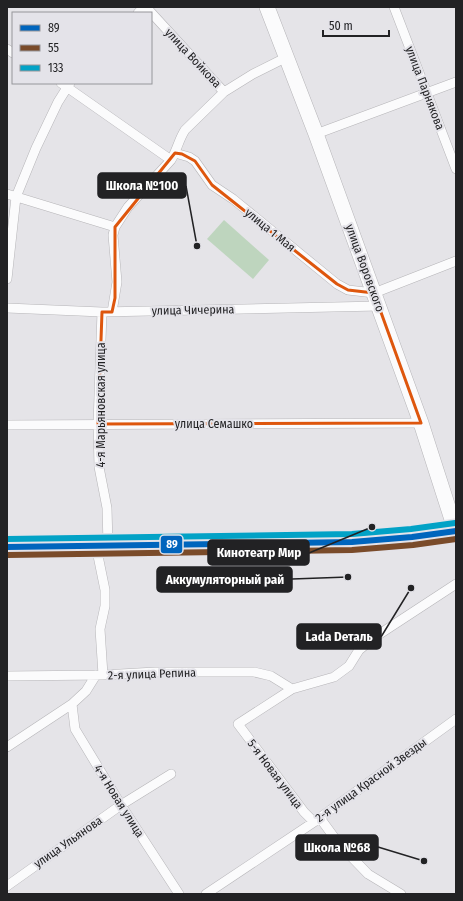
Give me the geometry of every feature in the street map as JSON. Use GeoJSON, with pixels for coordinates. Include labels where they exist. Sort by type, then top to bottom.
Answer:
{"type":"FeatureCollection","features":[{"type":"Feature","properties":{"kind":"main road","name":"улица Воровского"},"geometry":{"type":"LineString","coordinates":[[267,7],[316,134],[421,423],[456,531]]}},
{"type":"Feature","properties":{"kind":"main road"},"geometry":{"type":"LineString","coordinates":[[7,546],[352,542],[412,537],[456,531]]}},
{"type":"Feature","properties":{"kind":"street","name":"улица Парнякова"},"geometry":{"type":"LineString","coordinates":[[394,7],[456,169]]}},
{"type":"Feature","properties":{"kind":"street","name":"улица Войкова"},"geometry":{"type":"LineString","coordinates":[[152,15],[224,92]]}},
{"type":"Feature","properties":{"kind":"street"},"geometry":{"type":"LineString","coordinates":[[112,312],[117,282],[113,235],[115,227],[128,207],[173,156],[185,130],[224,92],[253,74],[287,57]]}},
{"type":"Feature","properties":{"kind":"street"},"geometry":{"type":"LineString","coordinates":[[316,134],[456,82]]}},
{"type":"Feature","properties":{"kind":"street"},"geometry":{"type":"LineString","coordinates":[[7,279],[11,195],[36,148],[66,84]]}},
{"type":"Feature","properties":{"kind":"street","name":"улица 1 Мая"},"geometry":{"type":"LineString","coordinates":[[66,84],[173,156],[189,157],[195,161],[212,185],[233,199],[337,284],[348,290],[376,300]]}},
{"type":"Feature","properties":{"kind":"street"},"geometry":{"type":"LineString","coordinates":[[11,195],[115,227]]}},
{"type":"Feature","properties":{"kind":"street"},"geometry":{"type":"LineString","coordinates":[[376,300],[456,261]]}},
{"type":"Feature","properties":{"kind":"street","name":"улица Чичерина"},"geometry":{"type":"LineString","coordinates":[[7,308],[112,312],[376,300]]}},
{"type":"Feature","properties":{"kind":"street","name":"4-я Марьяновская улица"},"geometry":{"type":"LineString","coordinates":[[99,675],[100,629],[105,606],[102,546],[107,508],[100,467],[98,424],[102,312]]}},
{"type":"Feature","properties":{"kind":"street","name":"улица Семашко"},"geometry":{"type":"LineString","coordinates":[[7,425],[421,423]]}},
{"type":"Feature","properties":{"kind":"street"},"geometry":{"type":"LineString","coordinates":[[292,689],[334,677],[349,666],[359,650],[375,637],[456,584]]}},
{"type":"Feature","properties":{"kind":"street","name":"2-я улица Репина"},"geometry":{"type":"LineString","coordinates":[[7,676],[99,675],[155,672],[254,672],[271,676],[292,689]]}},
{"type":"Feature","properties":{"kind":"street"},"geometry":{"type":"LineString","coordinates":[[7,747],[72,704],[86,691],[99,675]]}},
{"type":"Feature","properties":{"kind":"street","name":"5-я Новая улица"},"geometry":{"type":"LineString","coordinates":[[292,689],[238,724],[296,802],[317,820],[368,874],[400,894]]}},
{"type":"Feature","properties":{"kind":"street","name":"4-я Новая улица"},"geometry":{"type":"LineString","coordinates":[[72,704],[75,729],[121,806],[179,894]]}},
{"type":"Feature","properties":{"kind":"street","name":"2-я улица Красной Звезды"},"geometry":{"type":"LineString","coordinates":[[206,894],[317,820],[456,719]]}},
{"type":"Feature","properties":{"kind":"street","name":"улица Ульянова"},"geometry":{"type":"LineString","coordinates":[[7,886],[121,806],[171,774]]}},
{"type":"Feature","properties":{"kind":"highlighted area"},"geometry":{"type":"Polygon","coordinates":[[[175,153],[182,154],[195,161],[212,185],[337,284],[348,290],[374,293],[421,423],[98,424],[102,312],[112,312],[115,298],[115,227],[175,153]]]}},
{"type":"Feature","properties":{"kind":"green space"},"geometry":{"type":"Polygon","coordinates":[[[224,220],[269,260],[253,279],[207,239],[224,220]]]}},
{"type":"Feature","properties":{"kind":"transit line","name":"133"},"geometry":{"type":"LineString","coordinates":[[7,539],[352,534],[411,529],[455,523]]}},
{"type":"Feature","properties":{"kind":"transit line","name":"89"},"geometry":{"type":"LineString","coordinates":[[7,547],[352,542],[412,537],[456,531]]}},
{"type":"Feature","properties":{"kind":"transit line","name":"55"},"geometry":{"type":"LineString","coordinates":[[7,555],[352,550],[413,545],[456,539]]}},
{"type":"Feature","properties":{"kind":"place","name":"Школа №100"},"geometry":{"type":"Point","coordinates":[197,246]}},
{"type":"Feature","properties":{"kind":"place","name":"Кинотеатр Мир"},"geometry":{"type":"Point","coordinates":[372,527]}},
{"type":"Feature","properties":{"kind":"place","name":"Аккумуляторный рай"},"geometry":{"type":"Point","coordinates":[348,577]}},
{"type":"Feature","properties":{"kind":"place","name":"Lada Dеталь"},"geometry":{"type":"Point","coordinates":[411,588]}},
{"type":"Feature","properties":{"kind":"place","name":"Школа №68"},"geometry":{"type":"Point","coordinates":[424,861]}}]}
